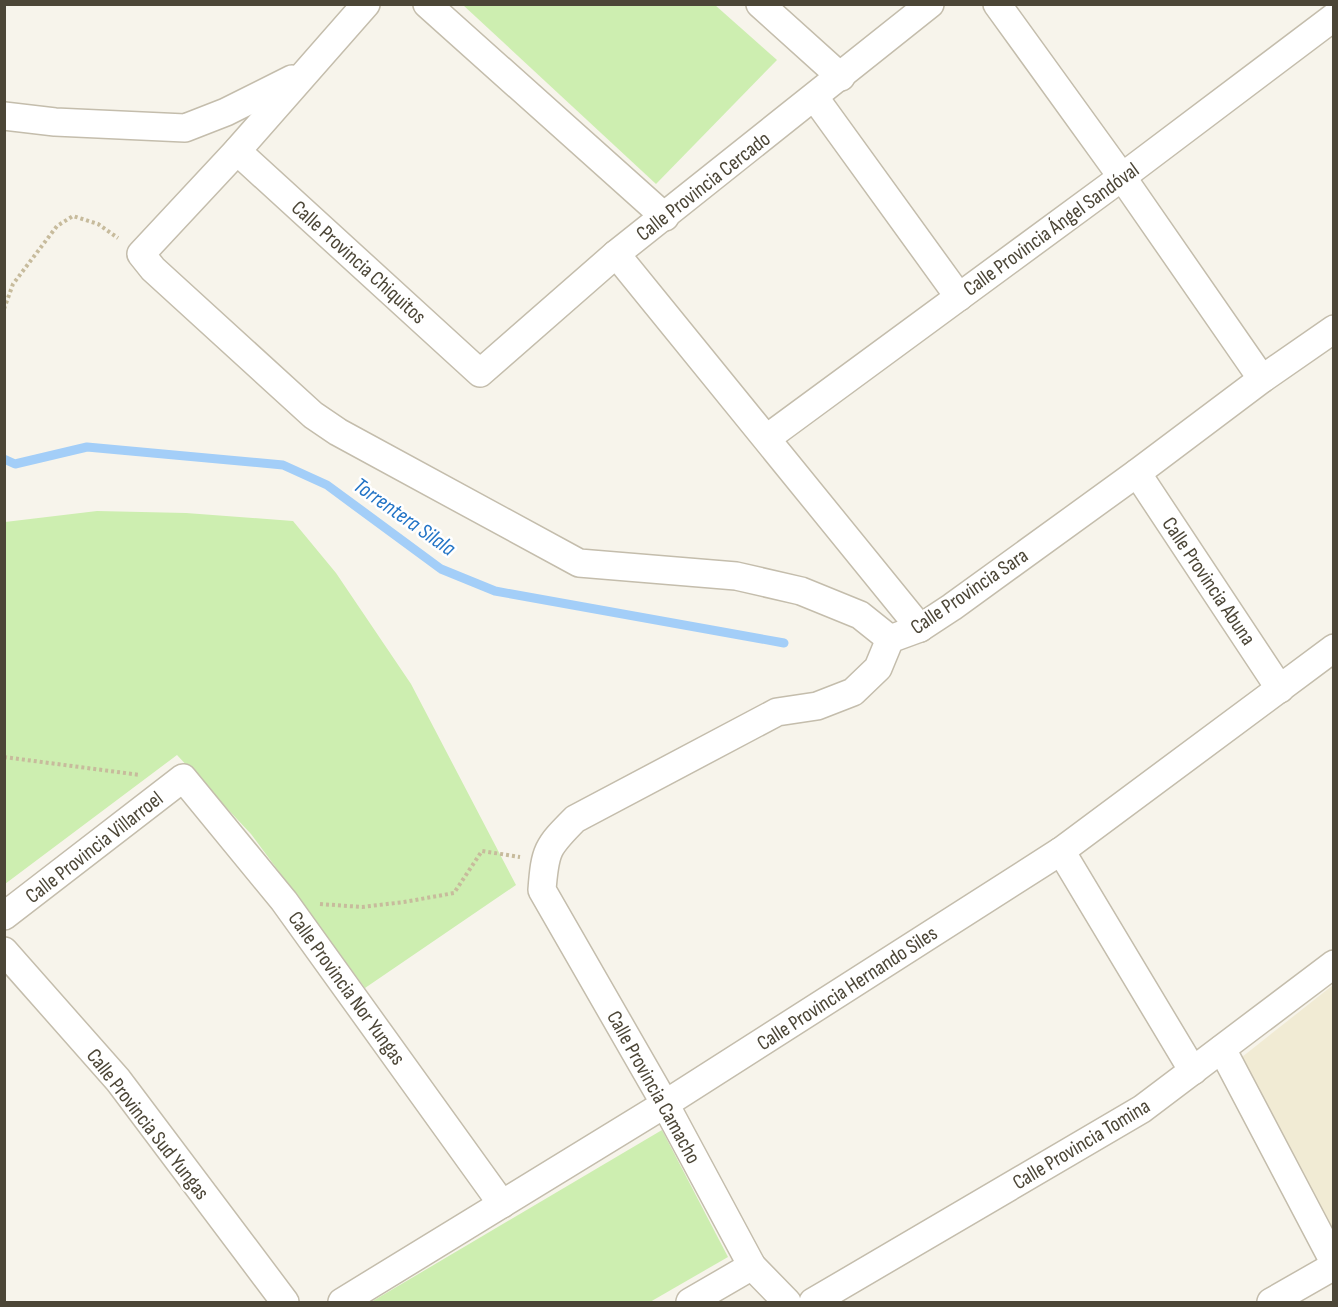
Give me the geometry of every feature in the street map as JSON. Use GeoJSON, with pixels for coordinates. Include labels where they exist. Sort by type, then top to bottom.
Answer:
{"type":"FeatureCollection","features":[{"type":"Feature","properties":{"kind":"street"},"geometry":{"type":"LineString","coordinates":[[366,4],[237,151],[141,254],[153,269],[313,415],[338,432],[579,563],[736,576],[801,591],[860,615],[890,639]]}},
{"type":"Feature","properties":{"kind":"street"},"geometry":{"type":"LineString","coordinates":[[427,4],[665,217]]}},
{"type":"Feature","properties":{"kind":"street"},"geometry":{"type":"LineString","coordinates":[[760,4],[841,77]]}},
{"type":"Feature","properties":{"kind":"street","name":"Calle Provincia Cercado"},"geometry":{"type":"LineString","coordinates":[[480,373],[616,254],[815,98],[930,4]]}},
{"type":"Feature","properties":{"kind":"street"},"geometry":{"type":"LineString","coordinates":[[997,4],[1122,177],[1262,379]]}},
{"type":"Feature","properties":{"kind":"street","name":"Calle Provincia Ángel Sandóval"},"geometry":{"type":"LineString","coordinates":[[766,438],[1122,177],[1334,17]]}},
{"type":"Feature","properties":{"kind":"street"},"geometry":{"type":"LineString","coordinates":[[4,116],[55,122],[185,128],[226,112],[304,73]]}},
{"type":"Feature","properties":{"kind":"street"},"geometry":{"type":"LineString","coordinates":[[815,98],[959,297]]}},
{"type":"Feature","properties":{"kind":"street","name":"Calle Provincia Chiquitos"},"geometry":{"type":"LineString","coordinates":[[237,151],[480,373]]}},
{"type":"Feature","properties":{"kind":"street"},"geometry":{"type":"LineString","coordinates":[[616,254],[920,628]]}},
{"type":"Feature","properties":{"kind":"street","name":"Calle Provincia Sara"},"geometry":{"type":"LineString","coordinates":[[544,861],[553,841],[575,819],[777,712],[817,706],[853,692],[878,668],[890,639],[920,628],[1334,329]]}},
{"type":"Feature","properties":{"kind":"street","name":"Calle Provincia Abuna"},"geometry":{"type":"LineString","coordinates":[[1137,473],[1280,689]]}},
{"type":"Feature","properties":{"kind":"street","name":"Calle Provincia Hernando Siles"},"geometry":{"type":"LineString","coordinates":[[342,1302],[665,1104],[1061,851],[1334,648]]}},
{"type":"Feature","properties":{"kind":"street","name":"Calle Provincia Nor Yungas"},"geometry":{"type":"LineString","coordinates":[[183,778],[284,901],[502,1204]]}},
{"type":"Feature","properties":{"kind":"street","name":"Calle Provincia Villarroel"},"geometry":{"type":"LineString","coordinates":[[4,916],[183,778]]}},
{"type":"Feature","properties":{"kind":"street"},"geometry":{"type":"LineString","coordinates":[[1061,851],[1193,1071]]}},
{"type":"Feature","properties":{"kind":"street","name":"Calle Provincia Camacho"},"geometry":{"type":"LineString","coordinates":[[544,861],[542,890],[665,1104],[752,1266],[787,1302]]}},
{"type":"Feature","properties":{"kind":"street","name":"Calle Provincia Sud Yungas"},"geometry":{"type":"LineString","coordinates":[[4,951],[118,1080],[285,1302]]}},
{"type":"Feature","properties":{"kind":"street","name":"Calle Provincia Tomina"},"geometry":{"type":"LineString","coordinates":[[813,1302],[1142,1110],[1334,964]]}},
{"type":"Feature","properties":{"kind":"street"},"geometry":{"type":"LineString","coordinates":[[1222,1049],[1334,1264],[1271,1302]]}},
{"type":"Feature","properties":{"kind":"street"},"geometry":{"type":"LineString","coordinates":[[690,1302],[752,1266]]}},
{"type":"Feature","properties":{"kind":"path"},"geometry":{"type":"LineString","coordinates":[[4,309],[13,285],[57,225],[73,216],[98,224],[141,254]]}},
{"type":"Feature","properties":{"kind":"path"},"geometry":{"type":"LineString","coordinates":[[4,757],[123,774],[183,778]]}},
{"type":"Feature","properties":{"kind":"path"},"geometry":{"type":"LineString","coordinates":[[284,901],[362,907],[454,893],[482,851],[544,861]]}},
{"type":"Feature","properties":{"kind":"shaded area"},"geometry":{"type":"Polygon","coordinates":[[[1333,985],[1333,1231],[1242,1057],[1333,985]]]}},
{"type":"Feature","properties":{"kind":"green space"},"geometry":{"type":"Polygon","coordinates":[[[463,5],[715,5],[777,60],[656,184],[463,5]]]}},
{"type":"Feature","properties":{"kind":"green space"},"geometry":{"type":"Polygon","coordinates":[[[97,511],[186,513],[293,521],[336,573],[411,684],[516,885],[365,988],[251,834],[177,755],[5,884],[5,522],[97,511]]]}},
{"type":"Feature","properties":{"kind":"green space"},"geometry":{"type":"Polygon","coordinates":[[[662,1130],[728,1257],[650,1302],[371,1302],[662,1130]]]}},
{"type":"Feature","properties":{"kind":"waterway","name":"Torrentera Silala"},"geometry":{"type":"LineString","coordinates":[[4,459],[15,464],[87,447],[283,465],[327,485],[441,569],[495,591],[784,643]]}}]}
